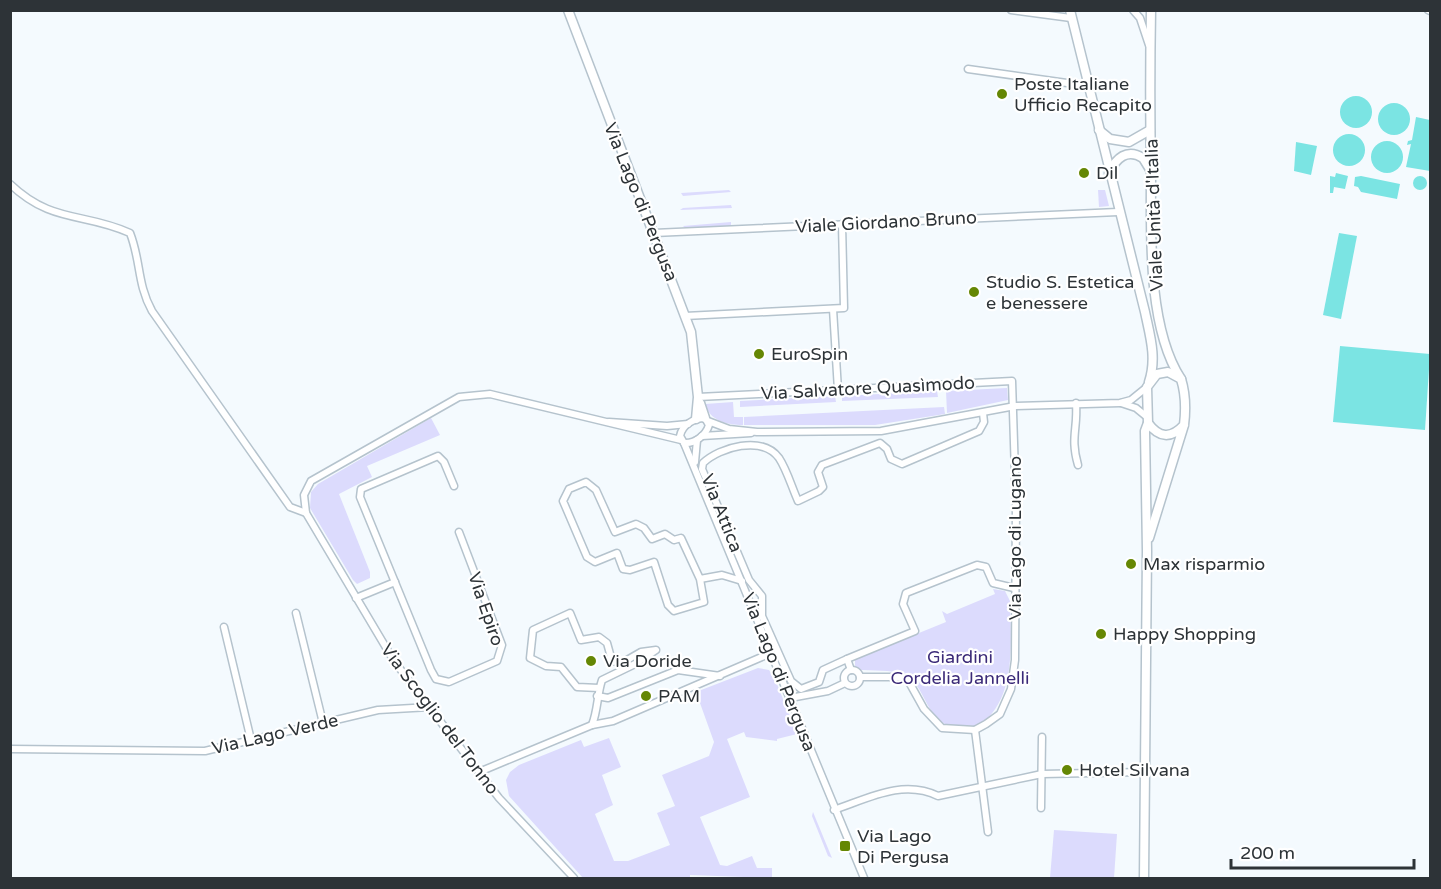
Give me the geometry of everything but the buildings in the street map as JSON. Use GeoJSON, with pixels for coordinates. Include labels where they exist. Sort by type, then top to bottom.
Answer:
{"type":"FeatureCollection","features":[{"type":"Feature","properties":{"kind":"main road","name":"Via Lago di Pergusa"},"geometry":{"type":"LineString","coordinates":[[567,10],[685,316],[693,342],[699,421]]}},
{"type":"Feature","properties":{"kind":"main road","name":"Viale Unità d'Italia"},"geometry":{"type":"LineString","coordinates":[[1147,547],[1184,425],[1186,392],[1169,352],[1158,310],[1152,256],[1151,10]]}},
{"type":"Feature","properties":{"kind":"main road","name":"Viale Unità d'Italia"},"geometry":{"type":"LineString","coordinates":[[1071,13],[1153,352],[1154,367],[1148,384],[1148,420],[1145,431],[1147,547],[1144,879]]}},
{"type":"Feature","properties":{"kind":"main road"},"geometry":{"type":"LineString","coordinates":[[1098,129],[1110,139],[1129,142],[1150,130]]}},
{"type":"Feature","properties":{"kind":"main road"},"geometry":{"type":"LineString","coordinates":[[1109,173],[1117,159],[1128,154],[1143,159],[1151,171]]}},
{"type":"Feature","properties":{"kind":"main road"},"geometry":{"type":"LineString","coordinates":[[1148,384],[1157,374],[1168,372],[1181,379]]}},
{"type":"Feature","properties":{"kind":"main road"},"geometry":{"type":"LineString","coordinates":[[1148,420],[1161,435],[1169,436],[1184,425]]}},
{"type":"Feature","properties":{"kind":"street"},"geometry":{"type":"LineString","coordinates":[[1011,10],[1071,13]]}},
{"type":"Feature","properties":{"kind":"street"},"geometry":{"type":"LineString","coordinates":[[1133,10],[1140,18],[1150,51]]}},
{"type":"Feature","properties":{"kind":"street"},"geometry":{"type":"LineString","coordinates":[[968,69],[1088,86]]}},
{"type":"Feature","properties":{"kind":"street"},"geometry":{"type":"LineString","coordinates":[[10,184],[27,200],[52,213],[130,233],[135,246],[142,293],[152,311],[290,507],[306,513],[304,495],[311,481],[459,397],[490,394],[683,441],[757,432]]}},
{"type":"Feature","properties":{"kind":"street","name":"Viale Giordano Bruno"},"geometry":{"type":"LineString","coordinates":[[654,233],[1118,212]]}},
{"type":"Feature","properties":{"kind":"street"},"geometry":{"type":"LineString","coordinates":[[685,316],[844,308],[842,224]]}},
{"type":"Feature","properties":{"kind":"street"},"geometry":{"type":"LineString","coordinates":[[832,309],[838,390]]}},
{"type":"Feature","properties":{"kind":"street"},"geometry":{"type":"LineString","coordinates":[[1012,381],[1015,406]]}},
{"type":"Feature","properties":{"kind":"street","name":"Via Salvatore Quasìmodo"},"geometry":{"type":"LineString","coordinates":[[698,397],[1020,381]]}},
{"type":"Feature","properties":{"kind":"street"},"geometry":{"type":"LineString","coordinates":[[609,422],[667,426],[699,421],[729,429],[757,432],[881,431],[1015,406],[1120,403],[1131,400],[1148,384]]}},
{"type":"Feature","properties":{"kind":"street"},"geometry":{"type":"LineString","coordinates":[[1076,403],[1077,420],[1072,446],[1078,465]]}},
{"type":"Feature","properties":{"kind":"street"},"geometry":{"type":"LineString","coordinates":[[1120,403],[1136,408],[1148,420]]}},
{"type":"Feature","properties":{"kind":"street","name":"Via Lago di Lugano"},"geometry":{"type":"LineString","coordinates":[[975,730],[1000,714],[1011,689],[1015,660],[1015,406]]}},
{"type":"Feature","properties":{"kind":"street","name":"Via Attica"},"geometry":{"type":"LineString","coordinates":[[982,413],[984,422],[979,430],[902,464],[891,459],[887,449],[880,442],[822,465],[818,472],[823,487],[798,501],[778,457],[763,448],[742,444],[709,457],[703,463],[702,469],[749,580],[762,596],[762,616],[795,686],[810,687],[819,682],[823,670],[915,631],[903,604],[906,594],[912,591],[977,564],[986,567],[993,583],[1014,588]]}},
{"type":"Feature","properties":{"kind":"street"},"geometry":{"type":"LineString","coordinates":[[695,466],[699,438],[708,428],[699,421]]}},
{"type":"Feature","properties":{"kind":"street"},"geometry":{"type":"LineString","coordinates":[[683,441],[681,431],[699,421]]}},
{"type":"Feature","properties":{"kind":"street","name":"Via Lago di Pergusa"},"geometry":{"type":"LineString","coordinates":[[683,441],[864,879]]}},
{"type":"Feature","properties":{"kind":"street"},"geometry":{"type":"LineString","coordinates":[[356,598],[395,582],[360,497],[361,489],[438,456],[444,462],[454,486]]}},
{"type":"Feature","properties":{"kind":"street"},"geometry":{"type":"LineString","coordinates":[[586,482],[596,490],[615,532],[636,524],[644,528],[652,539],[665,534],[674,540],[681,538],[700,579],[704,602],[674,610],[668,605],[654,562],[630,570],[623,569],[617,553],[595,562],[587,557],[563,501],[569,489],[586,482]]}},
{"type":"Feature","properties":{"kind":"street","name":"Via Scoglio del Tonno"},"geometry":{"type":"LineString","coordinates":[[306,513],[394,662],[499,798],[574,879]]}},
{"type":"Feature","properties":{"kind":"street","name":"Via Epiro"},"geometry":{"type":"LineString","coordinates":[[395,582],[436,679],[448,682],[497,661],[502,645],[459,532]]}},
{"type":"Feature","properties":{"kind":"street"},"geometry":{"type":"LineString","coordinates":[[700,579],[722,575],[742,581]]}},
{"type":"Feature","properties":{"kind":"street"},"geometry":{"type":"LineString","coordinates":[[750,600],[762,596]]}},
{"type":"Feature","properties":{"kind":"street"},"geometry":{"type":"LineString","coordinates":[[296,613],[323,723]]}},
{"type":"Feature","properties":{"kind":"street"},"geometry":{"type":"LineString","coordinates":[[592,725],[597,713],[597,696],[602,680],[635,664],[656,650],[641,652],[622,663],[612,661],[607,643],[599,637],[581,640],[570,614],[533,630],[530,658],[546,666],[561,667],[577,687],[599,688]]}},
{"type":"Feature","properties":{"kind":"street"},"geometry":{"type":"LineString","coordinates":[[225,627],[250,740]]}},
{"type":"Feature","properties":{"kind":"street"},"geometry":{"type":"LineString","coordinates":[[479,772],[592,725],[613,721],[771,653]]}},
{"type":"Feature","properties":{"kind":"street"},"geometry":{"type":"LineString","coordinates":[[847,659],[851,670]]}},
{"type":"Feature","properties":{"kind":"street"},"geometry":{"type":"LineString","coordinates":[[597,696],[608,698],[678,670],[720,676]]}},
{"type":"Feature","properties":{"kind":"street"},"geometry":{"type":"LineString","coordinates":[[851,670],[858,672],[860,677]]}},
{"type":"Feature","properties":{"kind":"street"},"geometry":{"type":"LineString","coordinates":[[845,683],[844,675],[851,670]]}},
{"type":"Feature","properties":{"kind":"street"},"geometry":{"type":"LineString","coordinates":[[860,677],[900,677],[909,682],[924,709],[942,728],[975,730],[988,832]]}},
{"type":"Feature","properties":{"kind":"street"},"geometry":{"type":"LineString","coordinates":[[790,698],[828,691],[845,683],[855,686],[860,677]]}},
{"type":"Feature","properties":{"kind":"street","name":"Via Lago Verde"},"geometry":{"type":"LineString","coordinates":[[10,749],[205,751],[378,710],[430,707]]}},
{"type":"Feature","properties":{"kind":"street"},"geometry":{"type":"LineString","coordinates":[[1041,808],[1042,737]]}},
{"type":"Feature","properties":{"kind":"street"},"geometry":{"type":"LineString","coordinates":[[834,810],[894,788],[922,788],[938,796],[1042,774],[1144,772]]}},
{"type":"Feature","properties":{"kind":"green space"},"geometry":{"type":"Polygon","coordinates":[[[729,190],[731,192],[683,196],[681,193],[729,190]]]}},
{"type":"Feature","properties":{"kind":"green space"},"geometry":{"type":"Polygon","coordinates":[[[1098,190],[1105,190],[1109,206],[1099,207],[1098,190]]]}},
{"type":"Feature","properties":{"kind":"green space"},"geometry":{"type":"Polygon","coordinates":[[[731,205],[732,208],[680,210],[683,208],[731,205]]]}},
{"type":"Feature","properties":{"kind":"green space"},"geometry":{"type":"Polygon","coordinates":[[[731,222],[731,226],[685,228],[683,226],[731,222]]]}},
{"type":"Feature","properties":{"kind":"green space"},"geometry":{"type":"Polygon","coordinates":[[[1007,388],[1008,400],[947,413],[946,391],[1007,388]]]}},
{"type":"Feature","properties":{"kind":"green space"},"geometry":{"type":"Polygon","coordinates":[[[937,391],[938,397],[842,401],[842,396],[937,391]]]}},
{"type":"Feature","properties":{"kind":"green space"},"geometry":{"type":"Polygon","coordinates":[[[835,396],[836,402],[740,407],[740,401],[835,396]]]}},
{"type":"Feature","properties":{"kind":"green space"},"geometry":{"type":"Polygon","coordinates":[[[733,402],[734,417],[743,417],[743,425],[720,421],[707,410],[705,404],[733,402]]]}},
{"type":"Feature","properties":{"kind":"green space"},"geometry":{"type":"Polygon","coordinates":[[[944,407],[945,414],[875,425],[744,425],[744,417],[944,407]]]}},
{"type":"Feature","properties":{"kind":"green space"},"geometry":{"type":"Polygon","coordinates":[[[431,418],[440,435],[367,466],[372,477],[339,494],[370,572],[370,578],[357,584],[310,508],[311,492],[318,484],[431,418]]]}},
{"type":"Feature","properties":{"kind":"green space","name":"Giardini Cordelia Jannelli"},"geometry":{"type":"Polygon","coordinates":[[[993,589],[1005,591],[1010,601],[1011,652],[1006,687],[1000,702],[991,715],[978,726],[960,728],[947,725],[930,710],[920,690],[904,675],[887,671],[858,670],[855,667],[855,659],[946,622],[942,611],[947,614],[995,594],[993,589]]]}},
{"type":"Feature","properties":{"kind":"green space"},"geometry":{"type":"Polygon","coordinates":[[[758,668],[769,670],[775,679],[797,734],[777,739],[777,741],[746,737],[744,732],[727,739],[750,797],[700,817],[720,865],[727,866],[752,856],[757,868],[772,868],[772,878],[690,875],[690,878],[583,878],[509,796],[506,780],[510,772],[519,765],[581,740],[584,747],[609,738],[621,767],[602,775],[613,805],[595,814],[614,861],[628,861],[670,845],[657,813],[675,806],[662,775],[709,756],[714,742],[696,692],[758,668]]]}},
{"type":"Feature","properties":{"kind":"green space"},"geometry":{"type":"Polygon","coordinates":[[[813,812],[832,858],[828,856],[812,816],[813,812]]]}},
{"type":"Feature","properties":{"kind":"green space"},"geometry":{"type":"Polygon","coordinates":[[[1054,830],[1117,834],[1114,878],[1050,878],[1054,830]]]}},
{"type":"Feature","properties":{"kind":"water"},"geometry":{"type":"Polygon","coordinates":[[[1356,96],[1367,101],[1372,112],[1367,123],[1356,128],[1345,123],[1340,112],[1345,101],[1356,96]]]}},
{"type":"Feature","properties":{"kind":"water"},"geometry":{"type":"Polygon","coordinates":[[[1394,103],[1406,107],[1410,119],[1406,131],[1394,135],[1382,131],[1378,119],[1382,107],[1394,103]]]}},
{"type":"Feature","properties":{"kind":"water"},"geometry":{"type":"Polygon","coordinates":[[[1416,117],[1430,120],[1430,171],[1406,167],[1411,144],[1407,145],[1408,141],[1412,140],[1416,117]]]}},
{"type":"Feature","properties":{"kind":"water"},"geometry":{"type":"Polygon","coordinates":[[[1349,134],[1361,138],[1365,150],[1361,162],[1349,166],[1337,162],[1333,150],[1337,138],[1349,134]]]}},
{"type":"Feature","properties":{"kind":"water"},"geometry":{"type":"Polygon","coordinates":[[[1387,141],[1399,145],[1403,157],[1399,169],[1387,173],[1375,169],[1371,157],[1375,145],[1387,141]]]}},
{"type":"Feature","properties":{"kind":"water"},"geometry":{"type":"Polygon","coordinates":[[[1296,142],[1317,146],[1311,175],[1294,171],[1296,142]]]}},
{"type":"Feature","properties":{"kind":"water"},"geometry":{"type":"Polygon","coordinates":[[[1336,173],[1348,176],[1345,189],[1334,187],[1333,193],[1330,193],[1330,176],[1335,177],[1336,173]]]}},
{"type":"Feature","properties":{"kind":"water"},"geometry":{"type":"Polygon","coordinates":[[[1361,176],[1400,184],[1397,199],[1361,192],[1358,187],[1354,186],[1355,177],[1361,176]]]}},
{"type":"Feature","properties":{"kind":"water"},"geometry":{"type":"Polygon","coordinates":[[[1417,176],[1423,176],[1427,183],[1423,190],[1417,190],[1413,186],[1413,180],[1417,176]]]}},
{"type":"Feature","properties":{"kind":"water"},"geometry":{"type":"Polygon","coordinates":[[[1339,233],[1357,236],[1341,319],[1323,315],[1339,233]]]}},
{"type":"Feature","properties":{"kind":"water"},"geometry":{"type":"Polygon","coordinates":[[[1340,346],[1430,354],[1425,430],[1333,422],[1340,346]]]}},
{"type":"Feature","properties":{"kind":"place","name":"Poste Italiane Ufficio Recapito"},"geometry":{"type":"Point","coordinates":[1002,94]}},
{"type":"Feature","properties":{"kind":"place","name":"Dil"},"geometry":{"type":"Point","coordinates":[1084,173]}},
{"type":"Feature","properties":{"kind":"place","name":"Studio S. Estetica e benessere"},"geometry":{"type":"Point","coordinates":[974,292]}},
{"type":"Feature","properties":{"kind":"place","name":"EuroSpin"},"geometry":{"type":"Point","coordinates":[759,354]}},
{"type":"Feature","properties":{"kind":"place","name":"Max risparmio"},"geometry":{"type":"Point","coordinates":[1131,564]}},
{"type":"Feature","properties":{"kind":"place","name":"Happy Shopping"},"geometry":{"type":"Point","coordinates":[1101,634]}},
{"type":"Feature","properties":{"kind":"place","name":"Via Doride"},"geometry":{"type":"Point","coordinates":[591,661]}},
{"type":"Feature","properties":{"kind":"place","name":"PAM"},"geometry":{"type":"Point","coordinates":[646,696]}},
{"type":"Feature","properties":{"kind":"place","name":"Hotel Silvana"},"geometry":{"type":"Point","coordinates":[1067,770]}},
{"type":"Feature","properties":{"kind":"place","name":"Via Lago Di Pergusa"},"geometry":{"type":"Point","coordinates":[845,846]}}]}
